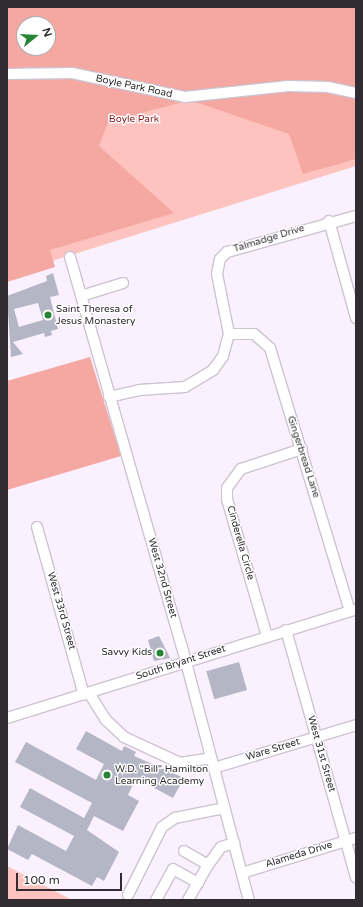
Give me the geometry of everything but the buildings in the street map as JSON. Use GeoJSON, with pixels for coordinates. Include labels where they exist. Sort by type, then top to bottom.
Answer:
{"type":"FeatureCollection","features":[{"type":"Feature","properties":{"kind":"street","name":"Boyle Park Road"},"geometry":{"type":"LineString","coordinates":[[7,74],[72,73],[185,97],[288,86],[328,87],[356,93]]}},
{"type":"Feature","properties":{"kind":"street","name":"Talmadge Drive"},"geometry":{"type":"LineString","coordinates":[[229,334],[217,274],[222,256],[234,249],[329,221],[356,216]]}},
{"type":"Feature","properties":{"kind":"street"},"geometry":{"type":"LineString","coordinates":[[329,221],[356,318]]}},
{"type":"Feature","properties":{"kind":"street","name":"West 32nd Street"},"geometry":{"type":"LineString","coordinates":[[70,257],[185,662],[249,900]]}},
{"type":"Feature","properties":{"kind":"street"},"geometry":{"type":"LineString","coordinates":[[81,296],[123,283]]}},
{"type":"Feature","properties":{"kind":"street"},"geometry":{"type":"LineString","coordinates":[[109,397],[139,390],[175,389],[199,381],[219,363],[229,334]]}},
{"type":"Feature","properties":{"kind":"street","name":"Gingerbread Lane"},"geometry":{"type":"LineString","coordinates":[[229,334],[254,334],[267,343],[353,610]]}},
{"type":"Feature","properties":{"kind":"street","name":"Cinderella Circle"},"geometry":{"type":"LineString","coordinates":[[267,636],[227,499],[227,488],[241,470],[302,449]]}},
{"type":"Feature","properties":{"kind":"street","name":"West 33rd Street"},"geometry":{"type":"LineString","coordinates":[[37,527],[87,694],[106,720],[124,737]]}},
{"type":"Feature","properties":{"kind":"street","name":"South Bryant Street"},"geometry":{"type":"LineString","coordinates":[[7,718],[353,610]]}},
{"type":"Feature","properties":{"kind":"street","name":"West 31st Street"},"geometry":{"type":"LineString","coordinates":[[286,630],[356,877]]}},
{"type":"Feature","properties":{"kind":"street","name":"Ware Street"},"geometry":{"type":"LineString","coordinates":[[124,737],[180,763],[212,763],[316,737],[356,725]]}},
{"type":"Feature","properties":{"kind":"street"},"geometry":{"type":"LineString","coordinates":[[128,894],[162,827],[175,818],[224,808]]}},
{"type":"Feature","properties":{"kind":"street","name":"Alameda Drive"},"geometry":{"type":"LineString","coordinates":[[242,873],[356,838]]}},
{"type":"Feature","properties":{"kind":"street"},"geometry":{"type":"LineString","coordinates":[[193,898],[198,883],[208,865],[221,847],[234,843]]}},
{"type":"Feature","properties":{"kind":"street"},"geometry":{"type":"LineString","coordinates":[[184,851],[208,865]]}},
{"type":"Feature","properties":{"kind":"street"},"geometry":{"type":"LineString","coordinates":[[156,900],[174,869],[198,883]]}},
{"type":"Feature","properties":{"kind":"green space","name":"Boyle Park"},"geometry":{"type":"Polygon","coordinates":[[[7,7],[356,7],[356,166],[7,275],[7,7]]]}},
{"type":"Feature","properties":{"kind":"green space"},"geometry":{"type":"Polygon","coordinates":[[[7,866],[72,900],[7,900],[7,866]]]}},
{"type":"Feature","properties":{"kind":"shaded area","name":"Boyle Park"},"geometry":{"type":"Polygon","coordinates":[[[7,7],[356,7],[356,159],[303,174],[289,134],[190,100],[108,122],[99,146],[174,213],[50,250],[55,267],[7,282],[7,7]]]}},
{"type":"Feature","properties":{"kind":"shaded area"},"geometry":{"type":"Polygon","coordinates":[[[90,357],[121,456],[7,490],[7,381],[90,357]]]}},
{"type":"Feature","properties":{"kind":"place","name":"Saint Theresa of Jesus Monastery"},"geometry":{"type":"Point","coordinates":[48,315]}},
{"type":"Feature","properties":{"kind":"place","name":"Savvy Kids"},"geometry":{"type":"Point","coordinates":[160,653]}},
{"type":"Feature","properties":{"kind":"place","name":"W.D. \"Bill\" Hamilton Learning Academy"},"geometry":{"type":"Point","coordinates":[107,775]}}]}
